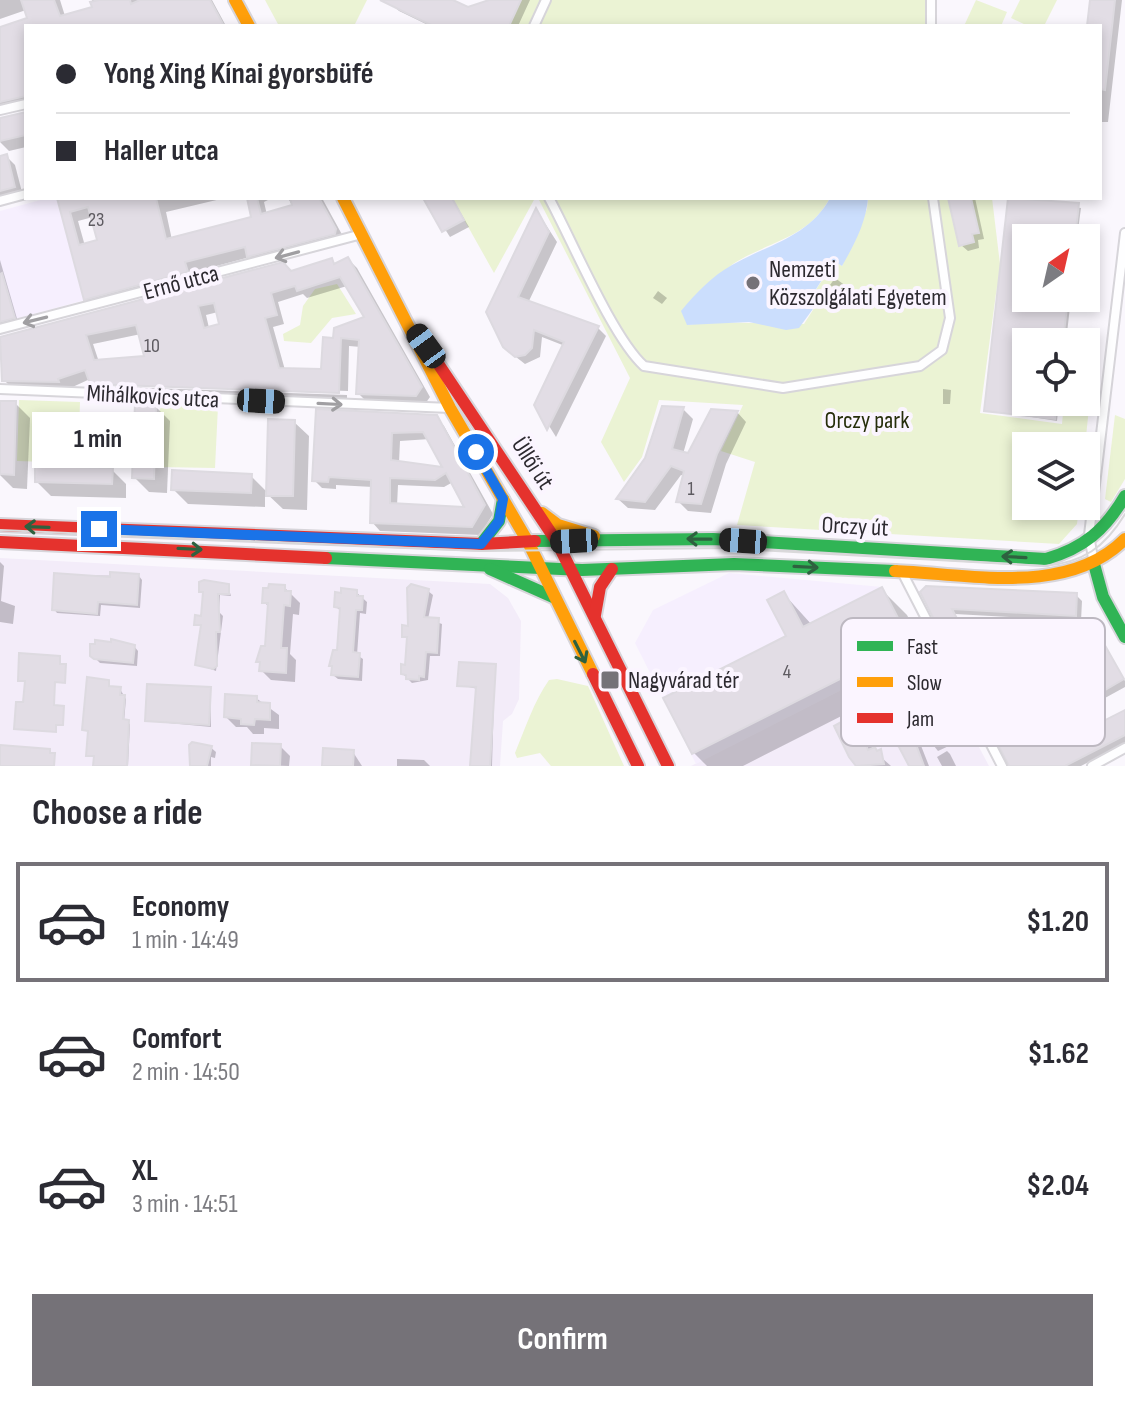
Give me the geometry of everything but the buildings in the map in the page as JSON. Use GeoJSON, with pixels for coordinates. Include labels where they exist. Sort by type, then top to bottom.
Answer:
{"type":"FeatureCollection","features":[{"type":"Feature","properties":{"kind":"street"},"geometry":{"type":"LineString","coordinates":[[235,0],[248,24]]}},
{"type":"Feature","properties":{"kind":"street"},"geometry":{"type":"LineString","coordinates":[[535,24],[546,0]]}},
{"type":"Feature","properties":{"kind":"street"},"geometry":{"type":"LineString","coordinates":[[931,0],[931,24]]}},
{"type":"Feature","properties":{"kind":"street"},"geometry":{"type":"LineString","coordinates":[[0,110],[24,104]]}},
{"type":"Feature","properties":{"kind":"street"},"geometry":{"type":"LineString","coordinates":[[0,201],[24,195]]}},
{"type":"Feature","properties":{"kind":"street","name":"Üllői út"},"geometry":{"type":"LineString","coordinates":[[344,200],[409,322],[450,408],[528,542],[638,766]]}},
{"type":"Feature","properties":{"kind":"street"},"geometry":{"type":"LineString","coordinates":[[550,200],[615,324],[635,358],[644,366],[783,388],[920,366],[942,350],[950,318],[933,200]]}},
{"type":"Feature","properties":{"kind":"street"},"geometry":{"type":"LineString","coordinates":[[1125,233],[1089,542],[1103,597],[1125,637]]}},
{"type":"Feature","properties":{"kind":"street","name":"Ernő utca"},"geometry":{"type":"LineString","coordinates":[[0,329],[362,234]]}},
{"type":"Feature","properties":{"kind":"street","name":"Üllői út"},"geometry":{"type":"LineString","coordinates":[[409,322],[557,542],[668,766]]}},
{"type":"Feature","properties":{"kind":"street","name":"Mihálkovics utca"},"geometry":{"type":"LineString","coordinates":[[0,389],[450,408]]}},
{"type":"Feature","properties":{"kind":"street","name":"Orczy út"},"geometry":{"type":"LineString","coordinates":[[0,525],[481,544],[605,538],[713,539],[1046,559],[1089,542],[1109,525],[1125,496]]}},
{"type":"Feature","properties":{"kind":"street"},"geometry":{"type":"LineString","coordinates":[[481,544],[499,521],[503,499]]}},
{"type":"Feature","properties":{"kind":"street"},"geometry":{"type":"LineString","coordinates":[[537,510],[558,525],[605,538]]}},
{"type":"Feature","properties":{"kind":"street","name":"Orczy út"},"geometry":{"type":"LineString","coordinates":[[0,542],[572,569],[734,564],[1042,577],[1069,574],[1094,564],[1125,539]]}},
{"type":"Feature","properties":{"kind":"street"},"geometry":{"type":"LineString","coordinates":[[479,564],[553,597]]}},
{"type":"Feature","properties":{"kind":"street"},"geometry":{"type":"LineString","coordinates":[[595,615],[600,587],[612,569]]}},
{"type":"Feature","properties":{"kind":"street"},"geometry":{"type":"LineString","coordinates":[[902,572],[926,618]]}},
{"type":"Feature","properties":{"kind":"street"},"geometry":{"type":"LineString","coordinates":[[992,746],[1002,766]]}},
{"type":"Feature","properties":{"kind":"street"},"geometry":{"type":"LineString","coordinates":[[1092,766],[1125,748]]}},
{"type":"Feature","properties":{"kind":"shaded area"},"geometry":{"type":"Polygon","coordinates":[[[41,200],[58,200],[85,300],[0,323],[0,211],[41,200]]]}},
{"type":"Feature","properties":{"kind":"shaded area"},"geometry":{"type":"Polygon","coordinates":[[[0,558],[490,584],[508,598],[521,621],[519,699],[512,714],[503,721],[500,766],[0,766],[0,558]]]}},
{"type":"Feature","properties":{"kind":"shaded area"},"geometry":{"type":"Polygon","coordinates":[[[729,573],[882,587],[898,618],[841,618],[841,690],[696,764],[635,643],[653,610],[729,573]]]}},
{"type":"Feature","properties":{"kind":"shaded area"},"geometry":{"type":"Polygon","coordinates":[[[841,690],[841,746],[978,746],[989,766],[691,766],[841,690]]]}},
{"type":"Feature","properties":{"kind":"green space"},"geometry":{"type":"Polygon","coordinates":[[[265,0],[367,0],[355,24],[278,24],[265,0]]]}},
{"type":"Feature","properties":{"kind":"green space"},"geometry":{"type":"Polygon","coordinates":[[[521,0],[934,0],[934,24],[510,24],[521,0]]]}},
{"type":"Feature","properties":{"kind":"green space"},"geometry":{"type":"Polygon","coordinates":[[[976,0],[1007,12],[1002,24],[965,24],[976,0]]]}},
{"type":"Feature","properties":{"kind":"green space"},"geometry":{"type":"Polygon","coordinates":[[[1020,0],[1057,0],[1045,24],[1024,24],[1011,18],[1020,0]]]}},
{"type":"Feature","properties":{"kind":"green space"},"geometry":{"type":"Polygon","coordinates":[[[453,200],[534,200],[494,273],[453,200]]]}},
{"type":"Feature","properties":{"kind":"green space","name":"Orczy park"},"geometry":{"type":"Polygon","coordinates":[[[539,200],[829,200],[821,212],[799,231],[746,256],[726,270],[687,325],[710,322],[804,324],[818,302],[811,297],[835,261],[842,266],[867,209],[868,200],[992,200],[1000,264],[1008,200],[1079,203],[1077,224],[1012,224],[1012,312],[1067,312],[1065,328],[1012,328],[1012,333],[994,331],[997,286],[980,413],[1062,424],[1063,416],[1088,416],[1086,432],[1012,432],[1012,520],[1077,520],[1059,544],[737,525],[755,462],[721,451],[743,405],[659,400],[642,457],[624,482],[601,442],[630,378],[539,200]]]}},
{"type":"Feature","properties":{"kind":"green space"},"geometry":{"type":"Polygon","coordinates":[[[337,284],[356,314],[332,318],[311,343],[284,341],[283,334],[300,325],[303,306],[315,289],[337,284]]]}},
{"type":"Feature","properties":{"kind":"green space"},"geometry":{"type":"Polygon","coordinates":[[[19,400],[80,402],[78,463],[17,461],[19,400]]]}},
{"type":"Feature","properties":{"kind":"green space"},"geometry":{"type":"Polygon","coordinates":[[[160,404],[218,406],[215,468],[158,467],[160,404]]]}},
{"type":"Feature","properties":{"kind":"green space"},"geometry":{"type":"Polygon","coordinates":[[[1115,415],[1125,419],[1125,479],[1111,502],[1105,499],[1115,415]]]}},
{"type":"Feature","properties":{"kind":"green space"},"geometry":{"type":"Polygon","coordinates":[[[549,680],[588,686],[624,766],[551,766],[540,753],[517,758],[515,753],[539,697],[549,680]]]}},
{"type":"Feature","properties":{"kind":"water"},"geometry":{"type":"Polygon","coordinates":[[[829,200],[868,200],[855,242],[842,266],[834,261],[811,297],[818,302],[799,328],[786,330],[749,322],[687,325],[681,311],[698,291],[732,265],[800,231],[829,200]]]}},
{"type":"Feature","properties":{"kind":"tram line"},"geometry":{"type":"LineString","coordinates":[[0,530],[482,551],[724,548],[1044,566],[1070,561],[1092,551],[1109,536],[1125,514]]}},
{"type":"Feature","properties":{"kind":"traffic: fast"},"geometry":{"type":"LineString","coordinates":[[535,541],[713,539],[1046,559],[1072,549],[1092,536],[1110,519],[1125,496]]}},
{"type":"Feature","properties":{"kind":"traffic: fast"},"geometry":{"type":"LineString","coordinates":[[481,544],[499,521],[503,499]]}},
{"type":"Feature","properties":{"kind":"traffic: fast"},"geometry":{"type":"LineString","coordinates":[[326,558],[582,570],[734,564],[895,571]]}},
{"type":"Feature","properties":{"kind":"traffic: fast"},"geometry":{"type":"LineString","coordinates":[[1094,564],[1103,597],[1125,637]]}},
{"type":"Feature","properties":{"kind":"traffic: fast"},"geometry":{"type":"LineString","coordinates":[[490,569],[553,597]]}},
{"type":"Feature","properties":{"kind":"traffic: slow"},"geometry":{"type":"LineString","coordinates":[[235,0],[248,24]]}},
{"type":"Feature","properties":{"kind":"traffic: slow"},"geometry":{"type":"LineString","coordinates":[[344,200],[450,408],[528,542],[593,674]]}},
{"type":"Feature","properties":{"kind":"traffic: slow"},"geometry":{"type":"LineString","coordinates":[[542,513],[558,525],[594,536]]}},
{"type":"Feature","properties":{"kind":"traffic: slow"},"geometry":{"type":"LineString","coordinates":[[895,571],[1016,578],[1047,575],[1075,569],[1102,557],[1125,539]]}},
{"type":"Feature","properties":{"kind":"traffic: jam"},"geometry":{"type":"LineString","coordinates":[[427,347],[557,542],[668,766]]}},
{"type":"Feature","properties":{"kind":"traffic: jam"},"geometry":{"type":"LineString","coordinates":[[0,525],[481,544],[535,541]]}},
{"type":"Feature","properties":{"kind":"traffic: jam"},"geometry":{"type":"LineString","coordinates":[[0,542],[326,558]]}},
{"type":"Feature","properties":{"kind":"traffic: jam"},"geometry":{"type":"LineString","coordinates":[[595,615],[600,587],[612,569]]}},
{"type":"Feature","properties":{"kind":"traffic: jam"},"geometry":{"type":"LineString","coordinates":[[593,674],[638,766]]}},
{"type":"Feature","properties":{"kind":"place","name":"Nemzeti Közszolgálati Egyetem"},"geometry":{"type":"Point","coordinates":[753,283]}},
{"type":"Feature","properties":{"kind":"place","name":"Nagyvárad tér"},"geometry":{"type":"Point","coordinates":[610,680]}},
{"type":"Feature","properties":{"kind":"route"},"geometry":{"type":"LineString","coordinates":[[99,529],[481,544],[499,521],[503,499],[476,452]]}}]}
